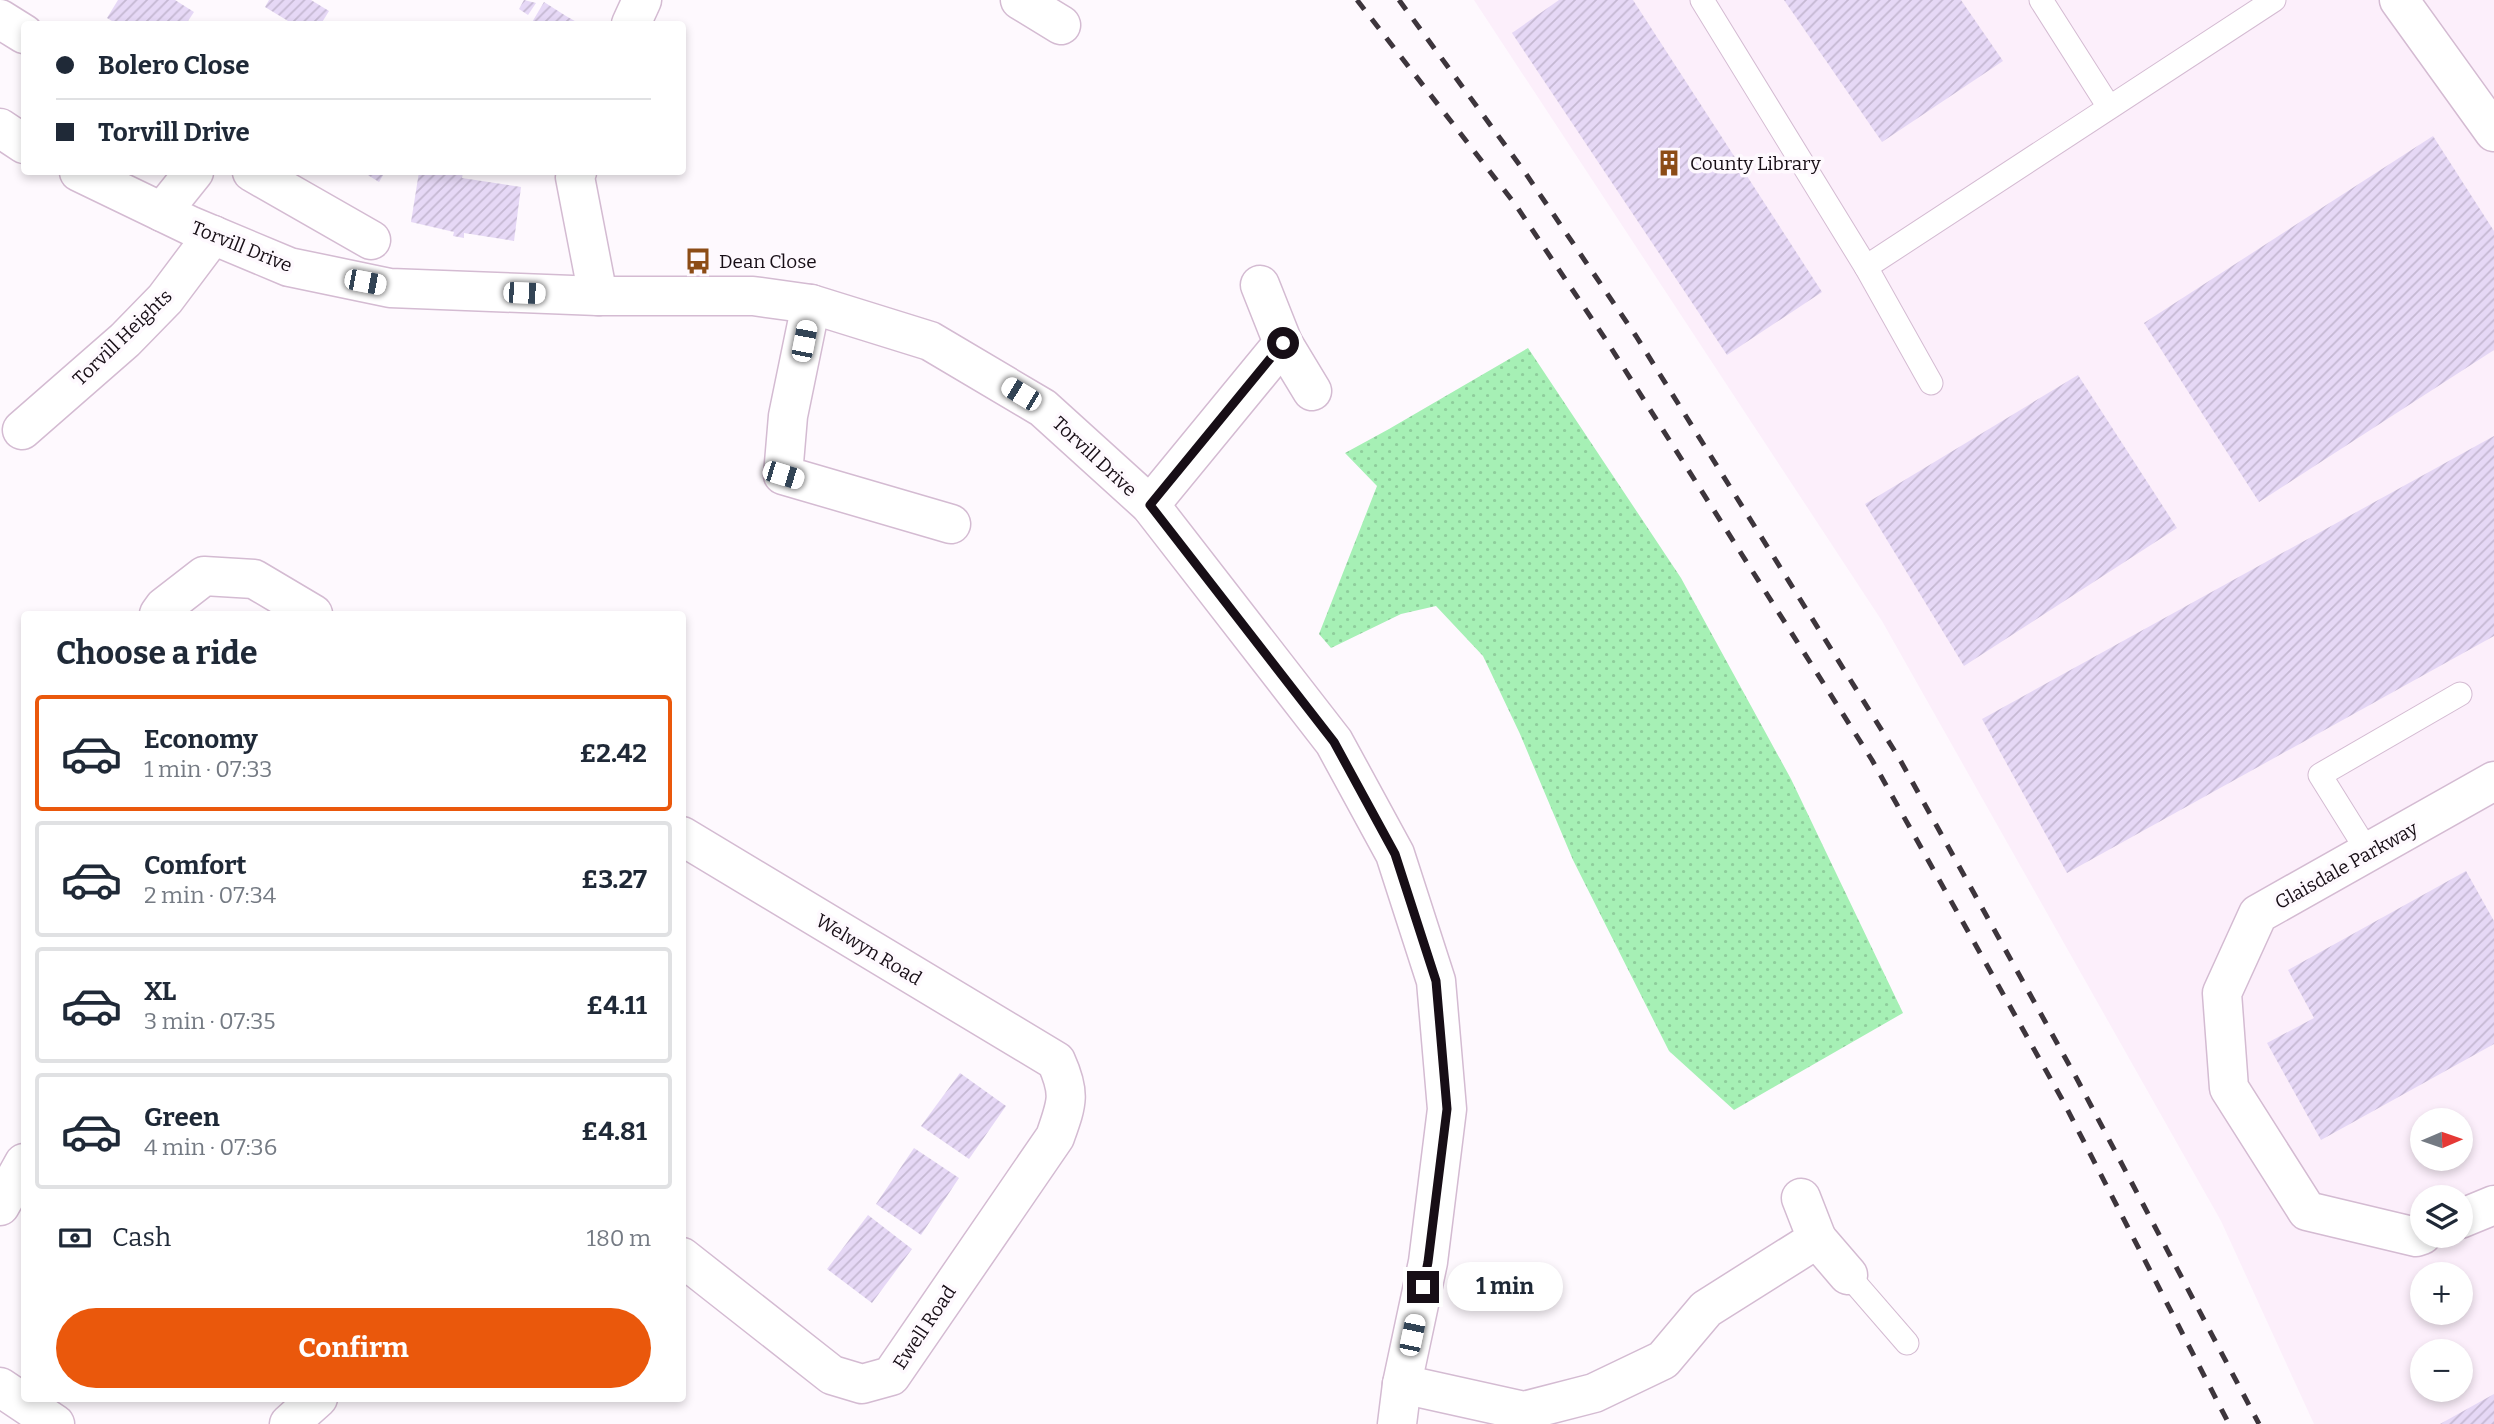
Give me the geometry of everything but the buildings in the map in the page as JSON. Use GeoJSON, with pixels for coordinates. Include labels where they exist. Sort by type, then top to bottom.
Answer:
{"type":"FeatureCollection","features":[{"type":"Feature","properties":{"kind":"street"},"geometry":{"type":"LineString","coordinates":[[632,21],[642,0]]}},
{"type":"Feature","properties":{"kind":"street"},"geometry":{"type":"LineString","coordinates":[[1020,0],[1061,25]]}},
{"type":"Feature","properties":{"kind":"street"},"geometry":{"type":"LineString","coordinates":[[2399,0],[2494,132]]}},
{"type":"Feature","properties":{"kind":"street"},"geometry":{"type":"LineString","coordinates":[[0,19],[21,32]]}},
{"type":"Feature","properties":{"kind":"street"},"geometry":{"type":"LineString","coordinates":[[0,128],[21,142]]}},
{"type":"Feature","properties":{"kind":"street","name":"Torvill Drive"},"geometry":{"type":"LineString","coordinates":[[85,175],[162,212],[289,267],[390,288],[598,296],[753,296],[811,304],[930,341],[1043,408],[1150,505],[1334,742],[1395,854],[1436,981],[1447,1109],[1428,1262],[1396,1424]]}},
{"type":"Feature","properties":{"kind":"street"},"geometry":{"type":"LineString","coordinates":[[162,212],[192,175]]}},
{"type":"Feature","properties":{"kind":"street"},"geometry":{"type":"LineString","coordinates":[[257,175],[371,240]]}},
{"type":"Feature","properties":{"kind":"street"},"geometry":{"type":"LineString","coordinates":[[576,175],[598,296]]}},
{"type":"Feature","properties":{"kind":"street","name":"Torvill Heights"},"geometry":{"type":"LineString","coordinates":[[22,430],[125,340],[165,299],[213,235]]}},
{"type":"Feature","properties":{"kind":"street"},"geometry":{"type":"LineString","coordinates":[[1260,285],[1283,343],[1312,391]]}},
{"type":"Feature","properties":{"kind":"street"},"geometry":{"type":"LineString","coordinates":[[811,304],[788,416],[783,475],[951,524]]}},
{"type":"Feature","properties":{"kind":"street"},"geometry":{"type":"LineString","coordinates":[[1150,505],[1283,343]]}},
{"type":"Feature","properties":{"kind":"street"},"geometry":{"type":"LineString","coordinates":[[161,611],[204,576],[254,579],[308,611]]}},
{"type":"Feature","properties":{"kind":"street","name":"Glaisdale Parkway"},"geometry":{"type":"LineString","coordinates":[[2410,1236],[2307,1211],[2229,1088],[2222,993],[2258,914],[2494,781]]}},
{"type":"Feature","properties":{"kind":"street","name":"Welwyn Road"},"geometry":{"type":"LineString","coordinates":[[686,838],[1056,1061]]}},
{"type":"Feature","properties":{"kind":"street","name":"Ewell Road"},"geometry":{"type":"LineString","coordinates":[[686,1260],[832,1375],[862,1384],[891,1376],[1055,1137],[1065,1110],[1067,1084],[1056,1061]]}},
{"type":"Feature","properties":{"kind":"street"},"geometry":{"type":"LineString","coordinates":[[1801,1198],[1817,1239],[1848,1275]]}},
{"type":"Feature","properties":{"kind":"street"},"geometry":{"type":"LineString","coordinates":[[2473,1214],[2494,1205]]}},
{"type":"Feature","properties":{"kind":"street"},"geometry":{"type":"LineString","coordinates":[[1402,1384],[1524,1411],[1594,1393],[1664,1360],[1706,1309],[1817,1239]]}},
{"type":"Feature","properties":{"kind":"street"},"geometry":{"type":"LineString","coordinates":[[0,1387],[21,1401]]}},
{"type":"Feature","properties":{"kind":"street"},"geometry":{"type":"LineString","coordinates":[[22,1402],[55,1424]]}},
{"type":"Feature","properties":{"kind":"street"},"geometry":{"type":"LineString","coordinates":[[289,1424],[314,1402]]}},
{"type":"Feature","properties":{"kind":"lane"},"geometry":{"type":"LineString","coordinates":[[1702,0],[1866,267],[1931,383]]}},
{"type":"Feature","properties":{"kind":"lane"},"geometry":{"type":"LineString","coordinates":[[2040,0],[2109,107]]}},
{"type":"Feature","properties":{"kind":"lane"},"geometry":{"type":"LineString","coordinates":[[1866,267],[2274,0]]}},
{"type":"Feature","properties":{"kind":"lane"},"geometry":{"type":"LineString","coordinates":[[2368,852],[2320,775],[2460,694]]}},
{"type":"Feature","properties":{"kind":"lane"},"geometry":{"type":"LineString","coordinates":[[1848,1275],[1907,1343]]}},
{"type":"Feature","properties":{"kind":"shaded area"},"geometry":{"type":"Polygon","coordinates":[[[1474,0],[2494,0],[2494,1424],[2314,1424],[2221,1221],[1882,621],[1474,0]]]}},
{"type":"Feature","properties":{"kind":"green space"},"geometry":{"type":"Polygon","coordinates":[[[1528,348],[1681,578],[1791,779],[1903,1013],[1734,1110],[1669,1051],[1573,860],[1520,734],[1483,656],[1436,606],[1401,614],[1331,648],[1319,634],[1377,486],[1345,453],[1528,348]]]}},
{"type":"Feature","properties":{"kind":"railway"},"geometry":{"type":"LineString","coordinates":[[1357,0],[1515,204],[1606,340],[1872,760],[2063,1101],[2229,1424]]}},
{"type":"Feature","properties":{"kind":"railway"},"geometry":{"type":"LineString","coordinates":[[1399,0],[1524,171],[1636,336],[1899,758],[2077,1079],[2259,1424]]}},
{"type":"Feature","properties":{"kind":"place","name":"County Library"},"geometry":{"type":"Point","coordinates":[1669,163]}},
{"type":"Feature","properties":{"kind":"place","name":"Dean Close"},"geometry":{"type":"Point","coordinates":[698,261]}},
{"type":"Feature","properties":{"kind":"route"},"geometry":{"type":"LineString","coordinates":[[1283,343],[1150,505],[1334,742],[1395,854],[1436,981],[1447,1109],[1423,1287]]}}]}
